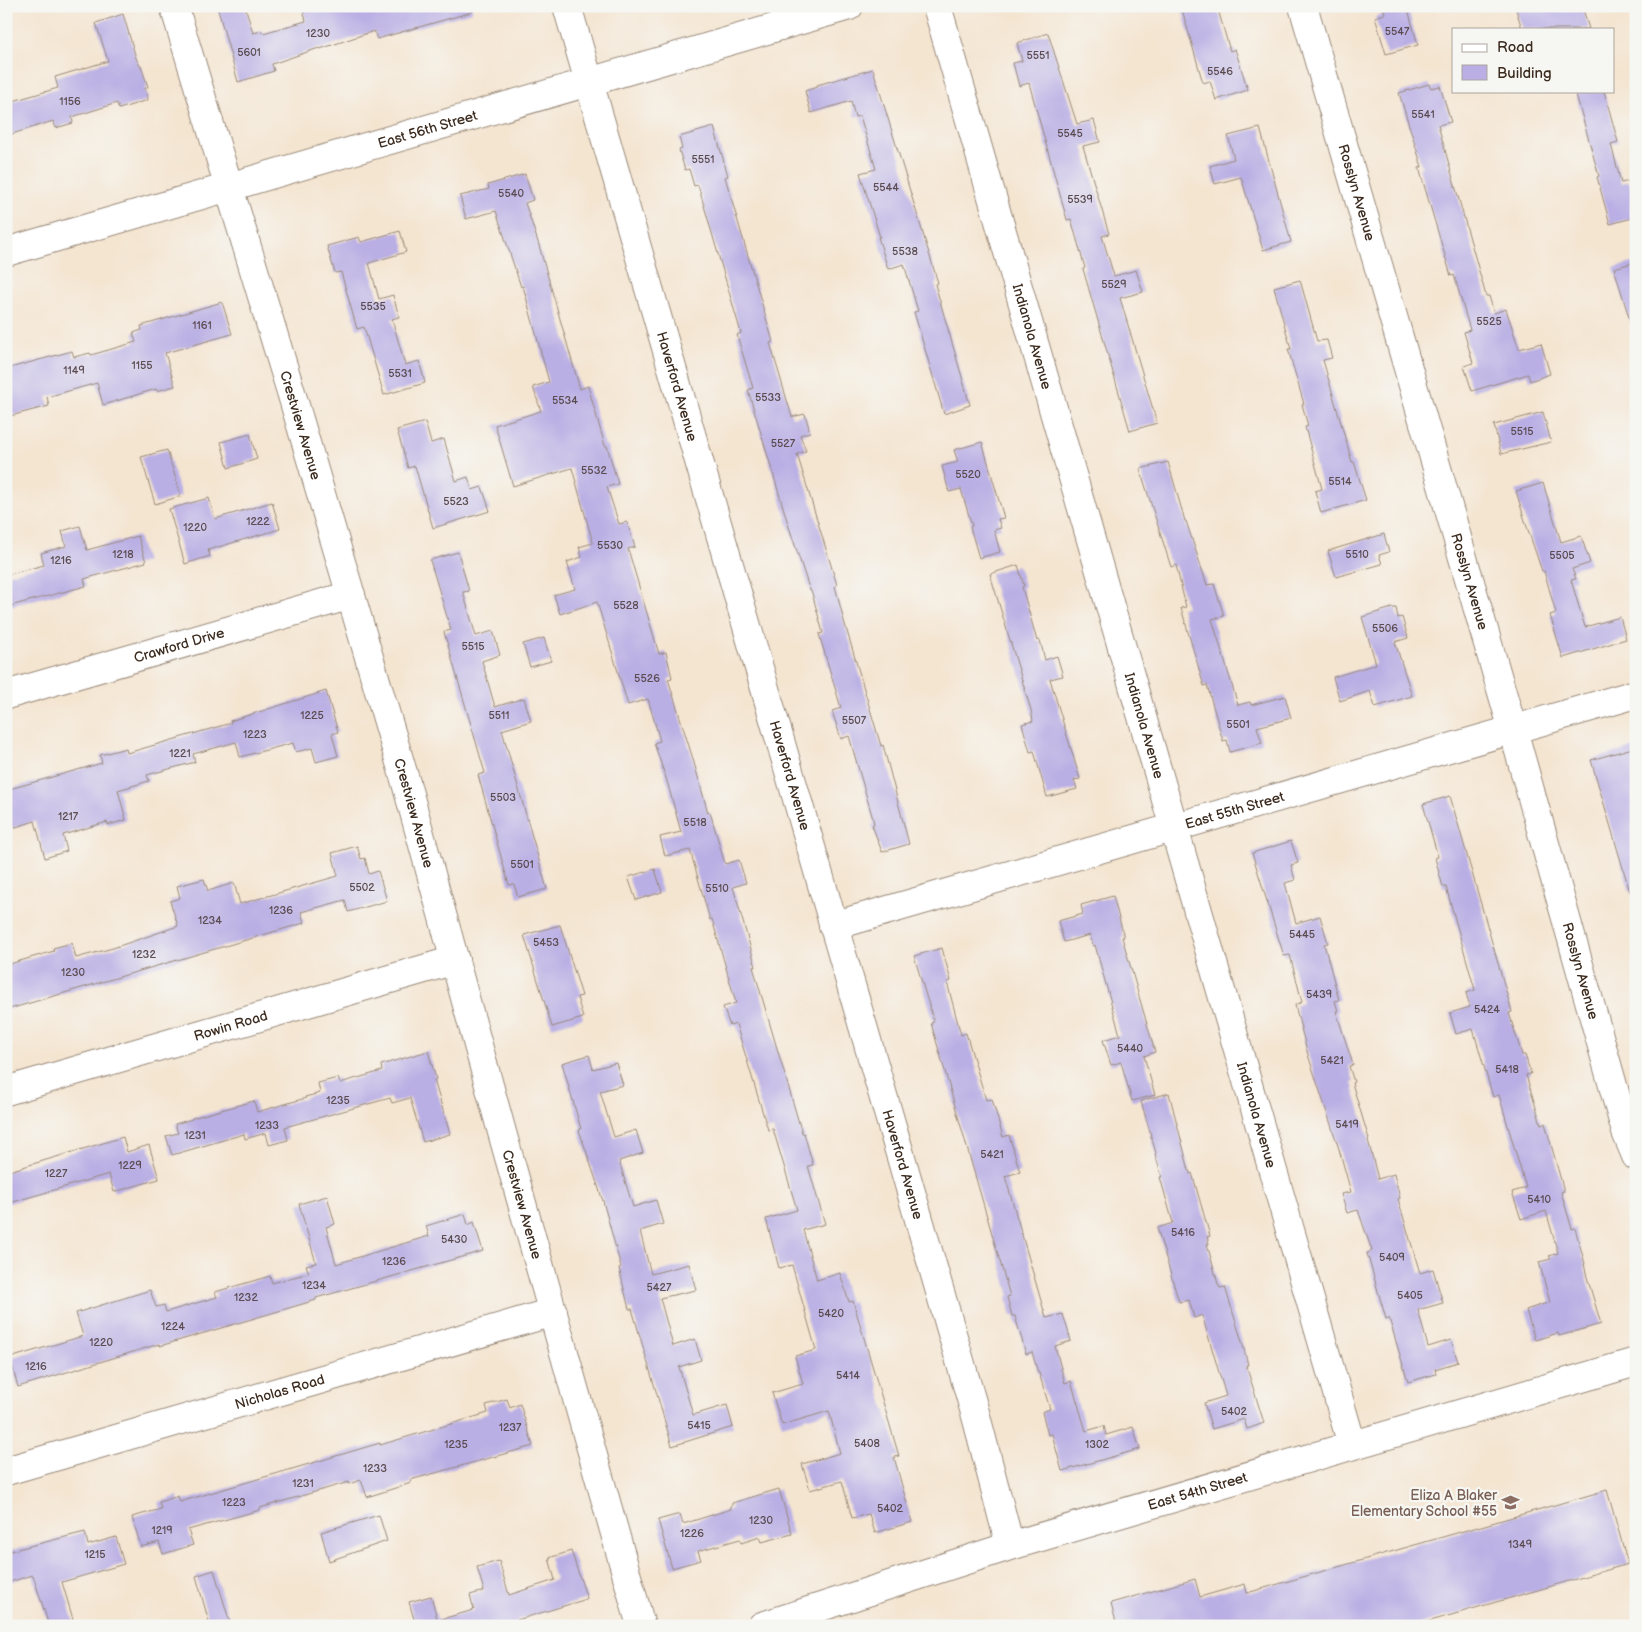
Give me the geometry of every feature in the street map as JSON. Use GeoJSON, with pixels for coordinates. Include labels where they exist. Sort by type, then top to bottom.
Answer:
{"type":"FeatureCollection","features":[{"type":"Feature","properties":{"kind":"street","name":"Crestview Avenue"},"geometry":{"type":"LineString","coordinates":[[174,6],[230,188],[406,783],[641,1626]]}},
{"type":"Feature","properties":{"kind":"street","name":"Haverford Avenue"},"geometry":{"type":"LineString","coordinates":[[567,6],[976,1416],[1010,1546]]}},
{"type":"Feature","properties":{"kind":"street","name":"East 56th Street"},"geometry":{"type":"LineString","coordinates":[[6,252],[849,6]]}},
{"type":"Feature","properties":{"kind":"street","name":"Indianola Avenue"},"geometry":{"type":"LineString","coordinates":[[937,6],[1352,1445]]}},
{"type":"Feature","properties":{"kind":"street","name":"Rosslyn Avenue"},"geometry":{"type":"LineString","coordinates":[[1304,6],[1626,1132],[1636,1156]]}},
{"type":"Feature","properties":{"kind":"street","name":"Crawford Drive"},"geometry":{"type":"LineString","coordinates":[[6,695],[351,596]]}},
{"type":"Feature","properties":{"kind":"street","name":"East 55th Street"},"geometry":{"type":"LineString","coordinates":[[833,926],[1636,694]]}},
{"type":"Feature","properties":{"kind":"street","name":"Rowin Road"},"geometry":{"type":"LineString","coordinates":[[6,1091],[455,960]]}},
{"type":"Feature","properties":{"kind":"street","name":"Nicholas Road"},"geometry":{"type":"LineString","coordinates":[[6,1471],[553,1312]]}},
{"type":"Feature","properties":{"kind":"street","name":"East 54th Street"},"geometry":{"type":"LineString","coordinates":[[762,1626],[1010,1546],[1636,1362]]}},
{"type":"Feature","properties":{"kind":"building"},"geometry":{"type":"Polygon","coordinates":[[[217,6],[245,6],[253,33],[262,31],[263,33],[306,21],[302,6],[472,6],[472,12],[377,39],[374,31],[272,64],[274,71],[238,82],[217,6]]]}},
{"type":"Feature","properties":{"kind":"building"},"geometry":{"type":"Polygon","coordinates":[[[1181,6],[1217,6],[1230,51],[1235,49],[1248,90],[1216,100],[1210,81],[1203,83],[1181,6]]]}},
{"type":"Feature","properties":{"kind":"building"},"geometry":{"type":"Polygon","coordinates":[[[1383,6],[1407,6],[1418,45],[1386,54],[1375,17],[1385,14],[1383,6]]]}},
{"type":"Feature","properties":{"kind":"building"},"geometry":{"type":"Polygon","coordinates":[[[1515,6],[1582,6],[1589,28],[1522,28],[1515,6]]]}},
{"type":"Feature","properties":{"kind":"building"},"geometry":{"type":"Polygon","coordinates":[[[123,14],[136,58],[141,66],[148,87],[145,88],[148,100],[119,109],[117,103],[72,117],[73,123],[56,128],[53,121],[6,136],[6,103],[58,88],[55,77],[108,61],[96,23],[123,14]]]}},
{"type":"Feature","properties":{"kind":"building"},"geometry":{"type":"Polygon","coordinates":[[[1048,33],[1077,124],[1094,120],[1100,142],[1083,146],[1109,234],[1102,236],[1114,276],[1136,270],[1143,292],[1120,298],[1157,423],[1130,431],[1083,269],[1085,268],[1071,219],[1067,220],[1029,83],[1019,86],[1013,63],[1022,61],[1017,43],[1048,33]]]}},
{"type":"Feature","properties":{"kind":"building"},"geometry":{"type":"Polygon","coordinates":[[[873,69],[938,283],[935,284],[970,405],[944,414],[914,312],[918,311],[904,264],[888,269],[878,237],[880,237],[860,173],[876,169],[860,116],[855,117],[851,101],[811,113],[805,91],[817,87],[817,85],[873,69]]]}},
{"type":"Feature","properties":{"kind":"building"},"geometry":{"type":"Polygon","coordinates":[[[1429,84],[1431,88],[1440,86],[1451,122],[1438,125],[1486,296],[1489,296],[1494,313],[1506,309],[1519,349],[1541,343],[1550,374],[1530,381],[1528,374],[1472,391],[1464,366],[1473,363],[1464,332],[1470,330],[1454,275],[1451,276],[1419,168],[1422,167],[1399,93],[1429,84]]]}},
{"type":"Feature","properties":{"kind":"building"},"geometry":{"type":"Polygon","coordinates":[[[1575,92],[1604,92],[1618,142],[1611,144],[1621,183],[1629,181],[1633,194],[1636,193],[1636,217],[1610,224],[1597,177],[1599,176],[1575,92]]]}},
{"type":"Feature","properties":{"kind":"building"},"geometry":{"type":"Polygon","coordinates":[[[714,127],[728,176],[725,177],[773,342],[770,343],[792,417],[805,414],[810,432],[800,435],[806,451],[797,454],[837,585],[835,586],[844,621],[881,746],[883,745],[909,844],[882,852],[872,825],[874,824],[873,819],[849,736],[841,739],[832,711],[841,708],[819,634],[823,633],[748,390],[753,388],[737,335],[741,333],[698,185],[694,186],[689,169],[685,170],[679,150],[682,149],[679,137],[714,127]]]}},
{"type":"Feature","properties":{"kind":"building"},"geometry":{"type":"Polygon","coordinates":[[[1260,128],[1291,242],[1263,250],[1241,177],[1215,184],[1210,166],[1234,159],[1228,136],[1260,128]]]}},
{"type":"Feature","properties":{"kind":"building"},"geometry":{"type":"Polygon","coordinates":[[[525,174],[533,200],[525,203],[580,389],[588,386],[605,446],[607,446],[618,484],[607,487],[619,524],[627,522],[635,547],[628,549],[659,654],[666,652],[672,678],[668,679],[708,813],[710,812],[725,864],[739,860],[746,883],[733,887],[756,967],[753,967],[813,1165],[808,1166],[825,1224],[803,1230],[817,1280],[840,1273],[849,1302],[853,1301],[899,1456],[894,1457],[912,1522],[875,1533],[869,1514],[852,1518],[842,1481],[810,1490],[802,1464],[840,1453],[829,1411],[782,1425],[772,1393],[803,1384],[795,1356],[816,1350],[792,1265],[779,1268],[766,1219],[797,1210],[773,1129],[768,1130],[736,1024],[730,1026],[723,1007],[736,1003],[690,850],[665,856],[660,837],[681,832],[654,743],[660,741],[648,699],[628,705],[597,602],[560,614],[554,595],[575,589],[567,562],[582,557],[579,547],[593,543],[572,468],[513,486],[495,425],[541,411],[533,387],[549,382],[523,286],[521,287],[496,211],[466,219],[460,196],[489,189],[488,185],[525,174]]]}},
{"type":"Feature","properties":{"kind":"building"},"geometry":{"type":"Polygon","coordinates":[[[400,231],[406,252],[369,263],[379,299],[393,295],[399,317],[392,319],[405,365],[419,361],[425,383],[384,395],[364,327],[357,329],[341,272],[335,273],[327,246],[359,237],[361,242],[400,231]]]}},
{"type":"Feature","properties":{"kind":"building"},"geometry":{"type":"Polygon","coordinates":[[[1636,262],[1636,323],[1631,324],[1614,268],[1636,262]]]}},
{"type":"Feature","properties":{"kind":"building"},"geometry":{"type":"Polygon","coordinates":[[[1300,280],[1317,341],[1327,340],[1332,358],[1323,360],[1352,462],[1354,462],[1366,500],[1321,513],[1315,491],[1322,489],[1305,427],[1308,426],[1302,404],[1304,404],[1288,349],[1291,349],[1274,287],[1300,280]]]}},
{"type":"Feature","properties":{"kind":"building"},"geometry":{"type":"Polygon","coordinates":[[[222,302],[232,334],[165,353],[175,386],[157,391],[156,389],[103,405],[97,383],[47,397],[49,406],[6,417],[6,369],[72,351],[74,357],[90,353],[91,355],[136,342],[133,333],[142,330],[141,326],[222,302]]]}},
{"type":"Feature","properties":{"kind":"building"},"geometry":{"type":"Polygon","coordinates":[[[1543,412],[1551,442],[1501,454],[1494,425],[1543,412]]]}},
{"type":"Feature","properties":{"kind":"building"},"geometry":{"type":"Polygon","coordinates":[[[425,422],[431,443],[444,439],[456,481],[468,477],[472,490],[482,487],[490,511],[433,528],[415,466],[408,468],[397,430],[425,422]]]}},
{"type":"Feature","properties":{"kind":"building"},"geometry":{"type":"Polygon","coordinates":[[[250,434],[257,459],[228,468],[221,442],[250,434]]]}},
{"type":"Feature","properties":{"kind":"building"},"geometry":{"type":"Polygon","coordinates":[[[982,442],[1004,518],[998,519],[1001,528],[994,530],[1000,552],[979,558],[961,489],[949,492],[942,466],[958,462],[954,450],[982,442]]]}},
{"type":"Feature","properties":{"kind":"building"},"geometry":{"type":"Polygon","coordinates":[[[167,450],[181,496],[155,504],[141,457],[167,450]]]}},
{"type":"Feature","properties":{"kind":"building"},"geometry":{"type":"Polygon","coordinates":[[[1168,462],[1185,521],[1207,585],[1214,584],[1224,616],[1212,619],[1238,705],[1250,702],[1251,705],[1285,696],[1291,718],[1257,727],[1262,743],[1230,752],[1227,740],[1223,741],[1207,685],[1204,686],[1181,608],[1186,607],[1176,565],[1171,567],[1140,469],[1168,462]]]}},
{"type":"Feature","properties":{"kind":"building"},"geometry":{"type":"Polygon","coordinates":[[[1543,483],[1561,542],[1581,536],[1590,563],[1572,569],[1576,579],[1571,580],[1585,627],[1620,617],[1626,639],[1563,658],[1550,615],[1556,613],[1544,571],[1542,571],[1516,491],[1543,483]]]}},
{"type":"Feature","properties":{"kind":"building"},"geometry":{"type":"Polygon","coordinates":[[[209,498],[215,519],[272,502],[280,529],[208,550],[210,556],[185,564],[169,509],[209,498]]]}},
{"type":"Feature","properties":{"kind":"building"},"geometry":{"type":"Polygon","coordinates":[[[80,526],[87,550],[138,536],[146,562],[84,579],[86,586],[6,607],[6,575],[44,565],[41,553],[66,546],[62,531],[80,526]]]}},
{"type":"Feature","properties":{"kind":"building"},"geometry":{"type":"Polygon","coordinates":[[[1384,534],[1389,552],[1379,555],[1382,564],[1336,577],[1328,551],[1384,534]]]}},
{"type":"Feature","properties":{"kind":"building"},"geometry":{"type":"Polygon","coordinates":[[[458,552],[469,591],[463,592],[476,636],[493,631],[500,655],[482,661],[495,707],[524,698],[531,721],[502,730],[547,889],[518,897],[514,884],[509,885],[478,775],[485,773],[444,632],[451,630],[430,560],[458,552]]]}},
{"type":"Feature","properties":{"kind":"building"},"geometry":{"type":"Polygon","coordinates":[[[1018,565],[1037,641],[1040,640],[1045,660],[1057,656],[1063,676],[1050,679],[1080,779],[1074,780],[1077,789],[1047,797],[1034,751],[1030,752],[1022,724],[1033,721],[1031,710],[990,574],[1018,565]]]}},
{"type":"Feature","properties":{"kind":"building"},"geometry":{"type":"Polygon","coordinates":[[[1396,608],[1398,618],[1402,617],[1408,638],[1395,642],[1412,696],[1375,707],[1370,691],[1340,701],[1333,677],[1376,664],[1362,617],[1396,608]]]}},
{"type":"Feature","properties":{"kind":"building"},"geometry":{"type":"Polygon","coordinates":[[[544,638],[551,661],[530,667],[523,644],[544,638]]]}},
{"type":"Feature","properties":{"kind":"building"},"geometry":{"type":"Polygon","coordinates":[[[326,691],[338,732],[332,734],[338,756],[316,762],[312,748],[296,752],[293,743],[240,757],[236,742],[193,754],[195,762],[147,775],[149,781],[118,790],[126,820],[108,825],[107,822],[63,835],[67,851],[45,858],[35,821],[6,830],[6,790],[102,763],[100,755],[126,748],[127,753],[231,723],[230,721],[326,691]]]}},
{"type":"Feature","properties":{"kind":"building"},"geometry":{"type":"Polygon","coordinates":[[[1636,747],[1636,892],[1630,892],[1591,760],[1636,747]]]}},
{"type":"Feature","properties":{"kind":"building"},"geometry":{"type":"Polygon","coordinates":[[[1450,796],[1512,1012],[1509,1013],[1522,1055],[1525,1055],[1531,1074],[1526,1075],[1541,1124],[1545,1123],[1564,1191],[1561,1192],[1572,1229],[1575,1228],[1601,1324],[1559,1336],[1558,1333],[1535,1340],[1526,1310],[1550,1302],[1539,1262],[1551,1259],[1549,1256],[1558,1253],[1546,1211],[1521,1219],[1512,1192],[1526,1188],[1499,1095],[1493,1097],[1473,1029],[1456,1034],[1450,1013],[1470,1007],[1466,993],[1475,990],[1446,887],[1443,887],[1435,858],[1438,857],[1423,804],[1450,796]]]}},
{"type":"Feature","properties":{"kind":"building"},"geometry":{"type":"Polygon","coordinates":[[[1291,841],[1298,863],[1291,865],[1295,880],[1285,883],[1296,923],[1320,916],[1328,943],[1324,944],[1339,1000],[1335,1001],[1338,1011],[1336,1011],[1353,1065],[1349,1066],[1354,1082],[1352,1083],[1369,1139],[1378,1179],[1394,1174],[1400,1198],[1398,1199],[1420,1273],[1433,1269],[1443,1303],[1418,1310],[1428,1347],[1451,1340],[1458,1362],[1435,1369],[1436,1374],[1408,1382],[1389,1318],[1386,1319],[1367,1253],[1372,1251],[1358,1210],[1347,1213],[1341,1194],[1351,1192],[1308,1055],[1295,1005],[1302,1002],[1290,955],[1284,956],[1252,853],[1291,841]]]}},
{"type":"Feature","properties":{"kind":"building"},"geometry":{"type":"Polygon","coordinates":[[[357,846],[361,859],[365,858],[369,874],[378,871],[387,901],[348,912],[345,900],[301,912],[304,923],[6,1010],[6,965],[54,951],[53,948],[72,943],[76,958],[113,948],[178,926],[170,901],[180,898],[177,886],[204,879],[208,891],[234,883],[240,904],[338,876],[332,853],[357,846]]]}},
{"type":"Feature","properties":{"kind":"building"},"geometry":{"type":"Polygon","coordinates":[[[655,869],[662,892],[636,900],[628,877],[655,869]]]}},
{"type":"Feature","properties":{"kind":"building"},"geometry":{"type":"Polygon","coordinates":[[[1113,896],[1124,937],[1122,937],[1155,1052],[1144,1056],[1155,1095],[1132,1101],[1121,1062],[1111,1065],[1103,1040],[1120,1035],[1095,945],[1093,946],[1090,935],[1064,942],[1058,921],[1083,914],[1081,905],[1113,896]]]}},
{"type":"Feature","properties":{"kind":"building"},"geometry":{"type":"Polygon","coordinates":[[[560,925],[582,996],[577,997],[583,1018],[552,1027],[524,935],[560,925]]]}},
{"type":"Feature","properties":{"kind":"building"},"geometry":{"type":"Polygon","coordinates":[[[942,948],[951,981],[947,982],[961,1035],[966,1033],[986,1100],[992,1099],[1003,1137],[1009,1135],[1020,1172],[1005,1176],[1046,1318],[1063,1314],[1071,1341],[1055,1346],[1065,1383],[1071,1381],[1086,1431],[1104,1426],[1106,1435],[1133,1427],[1140,1449],[1062,1471],[1052,1434],[1048,1435],[1042,1412],[1050,1409],[1032,1352],[1026,1354],[1015,1316],[1012,1316],[1007,1297],[1010,1296],[931,1023],[934,1022],[914,956],[942,948]]]}},
{"type":"Feature","properties":{"kind":"building"},"geometry":{"type":"Polygon","coordinates":[[[428,1051],[436,1079],[434,1080],[450,1134],[423,1142],[410,1098],[392,1103],[390,1098],[285,1127],[288,1140],[269,1145],[266,1133],[245,1139],[244,1134],[172,1155],[166,1136],[178,1133],[175,1124],[254,1101],[257,1112],[306,1098],[320,1093],[318,1083],[338,1078],[340,1083],[382,1071],[381,1065],[428,1051]]]}},
{"type":"Feature","properties":{"kind":"building"},"geometry":{"type":"Polygon","coordinates":[[[589,1055],[593,1069],[616,1063],[623,1085],[600,1091],[614,1137],[636,1130],[643,1153],[619,1161],[633,1207],[656,1200],[663,1224],[640,1231],[651,1274],[689,1264],[696,1290],[660,1298],[673,1346],[695,1339],[701,1360],[679,1367],[693,1415],[727,1405],[733,1427],[672,1446],[632,1309],[629,1309],[619,1268],[621,1267],[603,1201],[579,1130],[581,1129],[562,1063],[589,1055]]]}},
{"type":"Feature","properties":{"kind":"building"},"geometry":{"type":"Polygon","coordinates":[[[1169,1093],[1190,1174],[1192,1173],[1210,1236],[1207,1237],[1209,1244],[1207,1244],[1218,1284],[1220,1288],[1225,1287],[1264,1423],[1247,1429],[1244,1419],[1212,1429],[1204,1403],[1226,1396],[1202,1315],[1194,1318],[1189,1300],[1179,1302],[1157,1228],[1173,1223],[1141,1101],[1169,1093]]]}},
{"type":"Feature","properties":{"kind":"building"},"geometry":{"type":"Polygon","coordinates":[[[123,1137],[127,1152],[149,1145],[159,1179],[114,1192],[109,1174],[6,1204],[6,1172],[123,1137]]]}},
{"type":"Feature","properties":{"kind":"building"},"geometry":{"type":"Polygon","coordinates":[[[327,1196],[335,1224],[326,1227],[336,1264],[429,1236],[426,1226],[465,1214],[468,1225],[474,1222],[483,1251],[316,1298],[316,1300],[160,1346],[159,1344],[18,1387],[10,1358],[83,1336],[76,1313],[150,1290],[156,1307],[164,1305],[166,1312],[217,1297],[215,1292],[270,1276],[272,1283],[309,1273],[306,1265],[316,1263],[299,1204],[327,1196]]]}},
{"type":"Feature","properties":{"kind":"building"},"geometry":{"type":"Polygon","coordinates":[[[507,1399],[510,1408],[520,1404],[533,1446],[410,1480],[411,1483],[367,1497],[361,1480],[349,1484],[349,1482],[188,1530],[193,1545],[163,1554],[159,1542],[141,1547],[132,1517],[161,1509],[159,1502],[178,1496],[180,1502],[380,1443],[380,1445],[488,1413],[486,1405],[507,1399]]]}},
{"type":"Feature","properties":{"kind":"building"},"geometry":{"type":"Polygon","coordinates":[[[779,1489],[792,1534],[762,1542],[760,1537],[741,1543],[740,1539],[698,1551],[701,1560],[672,1568],[658,1520],[680,1514],[683,1524],[731,1509],[732,1503],[779,1489]]]}},
{"type":"Feature","properties":{"kind":"building"},"geometry":{"type":"Polygon","coordinates":[[[1607,1490],[1628,1564],[1413,1626],[1117,1626],[1111,1603],[1195,1579],[1200,1597],[1245,1584],[1247,1593],[1607,1490]]]}},
{"type":"Feature","properties":{"kind":"building"},"geometry":{"type":"Polygon","coordinates":[[[379,1515],[387,1541],[329,1561],[321,1532],[379,1515]]]}},
{"type":"Feature","properties":{"kind":"building"},"geometry":{"type":"Polygon","coordinates":[[[85,1532],[88,1545],[116,1537],[124,1564],[62,1582],[75,1626],[49,1626],[33,1575],[6,1583],[6,1552],[85,1532]]]}},
{"type":"Feature","properties":{"kind":"building"},"geometry":{"type":"Polygon","coordinates":[[[571,1551],[587,1599],[517,1620],[518,1623],[507,1626],[439,1626],[438,1620],[474,1610],[470,1595],[484,1591],[477,1567],[499,1561],[509,1595],[555,1580],[549,1558],[571,1551]]]}},
{"type":"Feature","properties":{"kind":"building"},"geometry":{"type":"Polygon","coordinates":[[[214,1570],[231,1626],[210,1626],[196,1576],[214,1570]]]}},
{"type":"Feature","properties":{"kind":"building"},"geometry":{"type":"Polygon","coordinates":[[[431,1596],[439,1626],[416,1626],[409,1602],[431,1596]]]}},
{"type":"Feature","properties":{"kind":"place","name":"Eliza A Blaker Elementary School #55"},"geometry":{"type":"Point","coordinates":[1511,1503]}}]}
